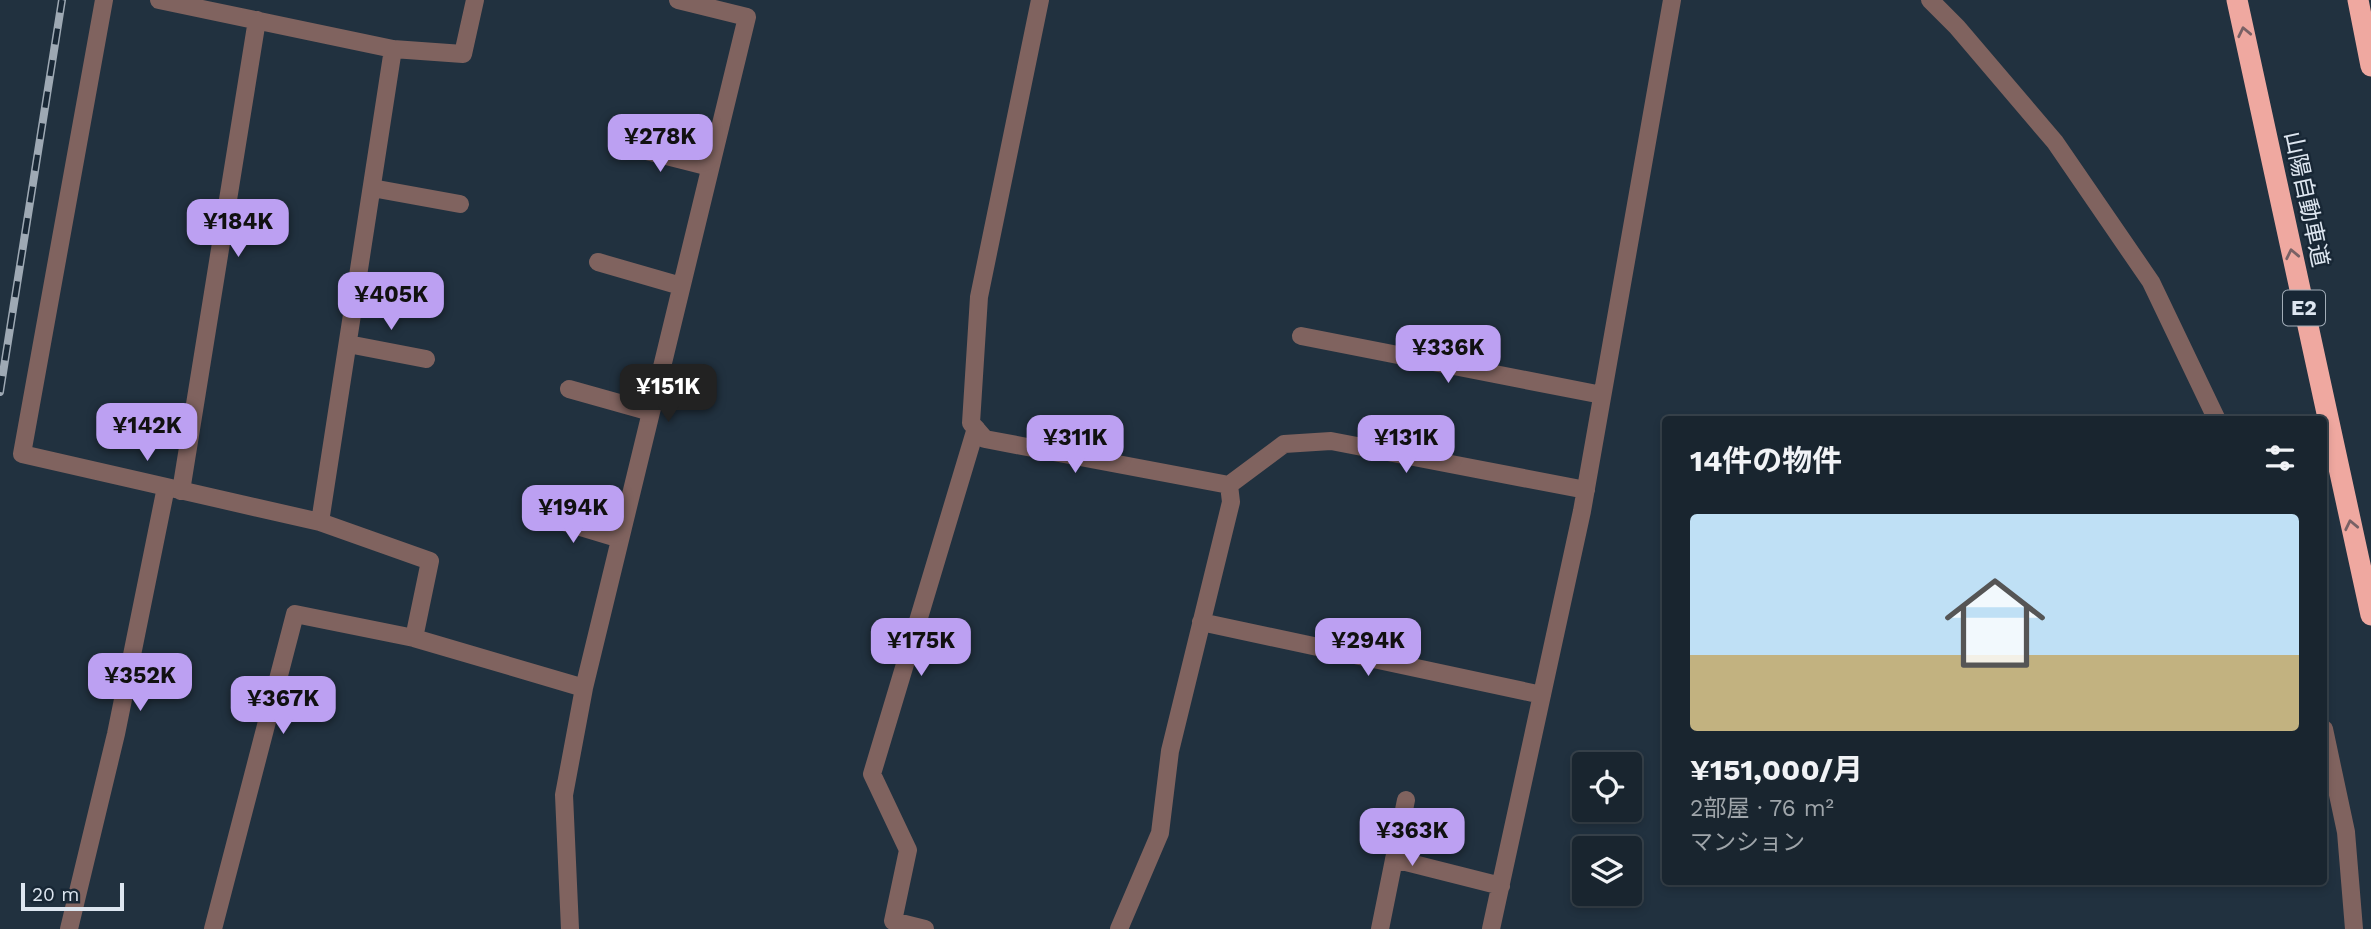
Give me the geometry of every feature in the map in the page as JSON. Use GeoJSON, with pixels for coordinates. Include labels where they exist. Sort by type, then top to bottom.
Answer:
{"type":"FeatureCollection","features":[{"type":"Feature","properties":{"kind":"highway","name":"山陽自動車道"},"geometry":{"type":"LineString","coordinates":[[2237,0],[2371,615]]}},
{"type":"Feature","properties":{"kind":"highway"},"geometry":{"type":"LineString","coordinates":[[2358,0],[2371,66]]}},
{"type":"Feature","properties":{"kind":"street"},"geometry":{"type":"LineString","coordinates":[[104,0],[22,454],[320,522],[430,561],[414,638]]}},
{"type":"Feature","properties":{"kind":"street"},"geometry":{"type":"LineString","coordinates":[[159,0],[393,49],[463,54],[475,0]]}},
{"type":"Feature","properties":{"kind":"street"},"geometry":{"type":"LineString","coordinates":[[570,929],[564,795],[584,688],[747,18],[678,0]]}},
{"type":"Feature","properties":{"kind":"street"},"geometry":{"type":"LineString","coordinates":[[1040,0],[979,297],[971,424],[985,439],[1229,485],[1284,444],[1331,440],[1586,490]]}},
{"type":"Feature","properties":{"kind":"street"},"geometry":{"type":"LineString","coordinates":[[1491,929],[1586,490],[1672,0]]}},
{"type":"Feature","properties":{"kind":"street"},"geometry":{"type":"LineString","coordinates":[[1930,0],[1957,27],[2062,152],[2151,282],[2215,416]]}},
{"type":"Feature","properties":{"kind":"street"},"geometry":{"type":"LineString","coordinates":[[69,929],[173,489],[257,20]]}},
{"type":"Feature","properties":{"kind":"street"},"geometry":{"type":"LineString","coordinates":[[320,522],[393,49]]}},
{"type":"Feature","properties":{"kind":"street"},"geometry":{"type":"LineString","coordinates":[[619,144],[710,167]]}},
{"type":"Feature","properties":{"kind":"street"},"geometry":{"type":"LineString","coordinates":[[372,188],[460,204]]}},
{"type":"Feature","properties":{"kind":"street"},"geometry":{"type":"LineString","coordinates":[[598,262],[681,286]]}},
{"type":"Feature","properties":{"kind":"street"},"geometry":{"type":"LineString","coordinates":[[1301,336],[1602,395]]}},
{"type":"Feature","properties":{"kind":"street"},"geometry":{"type":"LineString","coordinates":[[348,344],[426,359]]}},
{"type":"Feature","properties":{"kind":"street"},"geometry":{"type":"LineString","coordinates":[[569,390],[651,412]]}},
{"type":"Feature","properties":{"kind":"street"},"geometry":{"type":"LineString","coordinates":[[925,929],[888,925],[908,850],[872,774],[976,428]]}},
{"type":"Feature","properties":{"kind":"street"},"geometry":{"type":"LineString","coordinates":[[1119,929],[1160,833],[1170,751],[1231,502],[1229,485]]}},
{"type":"Feature","properties":{"kind":"street"},"geometry":{"type":"LineString","coordinates":[[537,514],[620,539]]}},
{"type":"Feature","properties":{"kind":"street"},"geometry":{"type":"LineString","coordinates":[[213,929],[295,614],[414,638],[584,688]]}},
{"type":"Feature","properties":{"kind":"street"},"geometry":{"type":"LineString","coordinates":[[1201,622],[1542,695]]}},
{"type":"Feature","properties":{"kind":"street"},"geometry":{"type":"LineString","coordinates":[[2327,743],[2346,832],[2354,929]]}},
{"type":"Feature","properties":{"kind":"street"},"geometry":{"type":"LineString","coordinates":[[1380,929],[1406,800]]}},
{"type":"Feature","properties":{"kind":"street"},"geometry":{"type":"LineString","coordinates":[[1394,859],[1501,886]]}},
{"type":"Feature","properties":{"kind":"railway"},"geometry":{"type":"LineString","coordinates":[[0,392],[62,0]]}}]}
